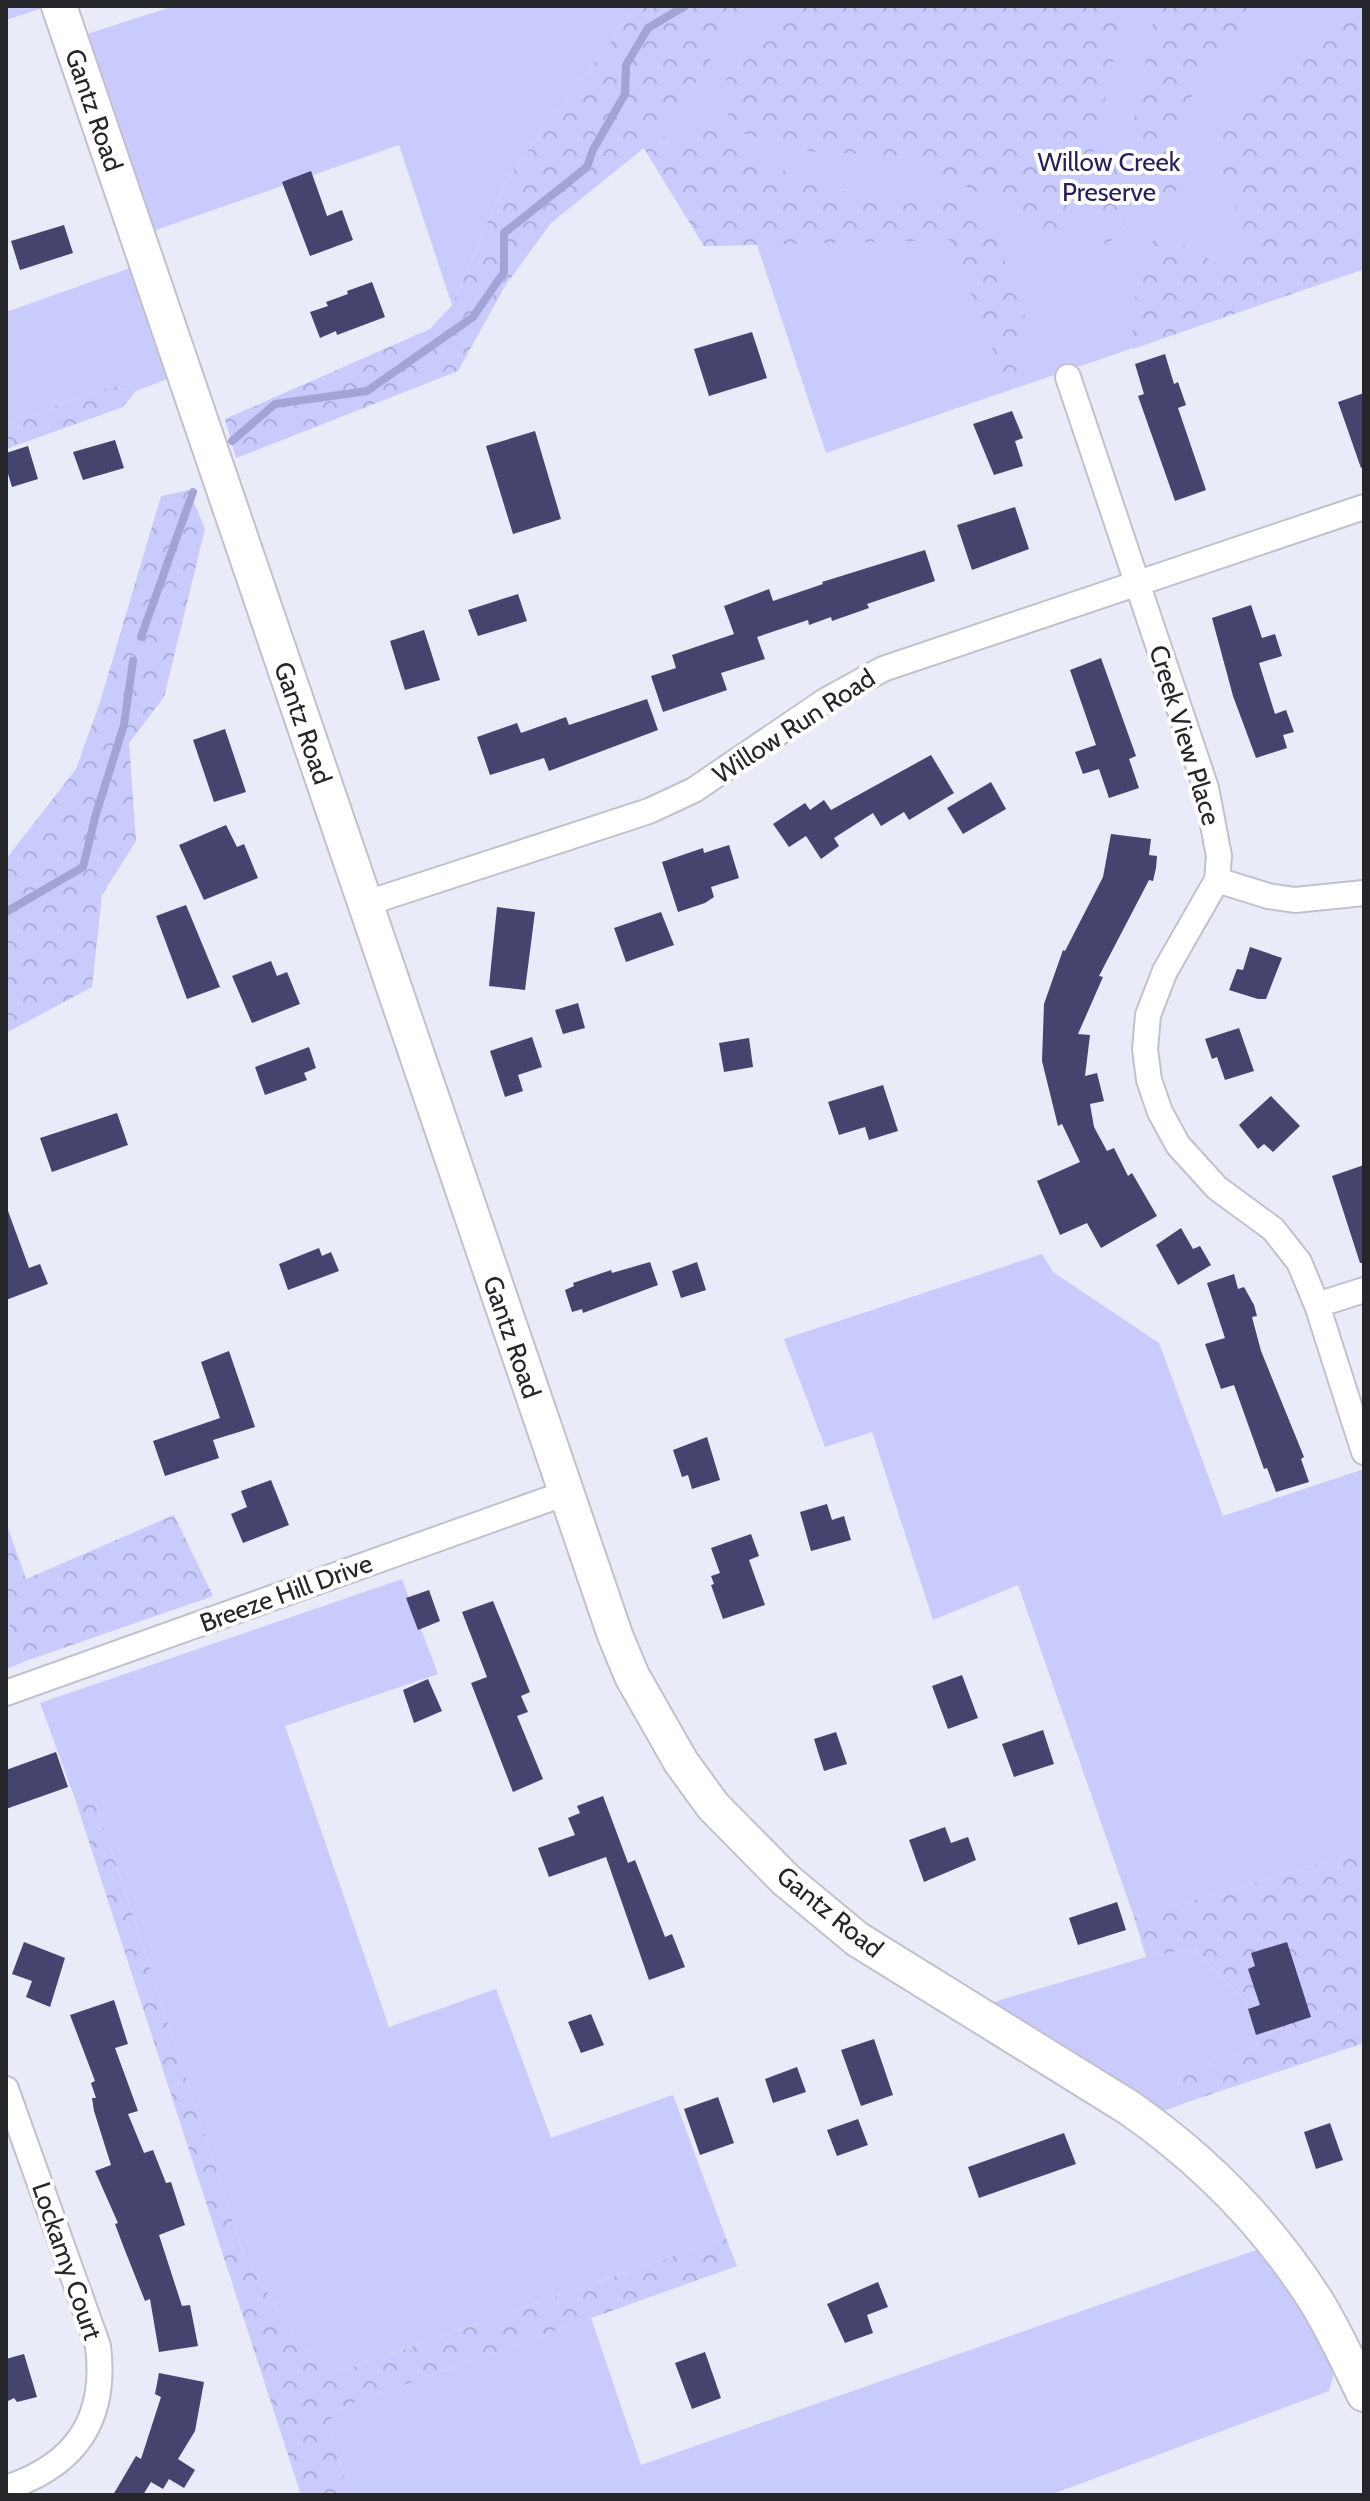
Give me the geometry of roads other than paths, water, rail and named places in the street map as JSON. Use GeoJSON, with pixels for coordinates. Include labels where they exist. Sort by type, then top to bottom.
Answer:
{"type":"FeatureCollection","features":[{"type":"Feature","properties":{"kind":"main road","name":"Gantz Road"},"geometry":{"type":"LineString","coordinates":[[59,6],[566,1493],[632,1676],[681,1762],[713,1806],[786,1880],[857,1939],[1128,2107],[1167,2134],[1202,2164],[1232,2194],[1292,2266],[1316,2302],[1364,2394]]}},
{"type":"Feature","properties":{"kind":"street","name":"Creek View Place"},"geometry":{"type":"LineString","coordinates":[[1068,377],[1206,788],[1219,856],[1217,880]]}},
{"type":"Feature","properties":{"kind":"street","name":"Willow Run Road"},"geometry":{"type":"LineString","coordinates":[[364,904],[649,811],[694,790],[825,701],[883,669],[1364,507]]}},
{"type":"Feature","properties":{"kind":"street"},"geometry":{"type":"LineString","coordinates":[[1364,893],[1295,900],[1268,896],[1217,880],[1165,971],[1148,1015],[1145,1049],[1149,1080],[1160,1112],[1178,1145],[1217,1188],[1273,1229],[1299,1262],[1317,1305],[1364,1452]]}},
{"type":"Feature","properties":{"kind":"street"},"geometry":{"type":"LineString","coordinates":[[1317,1305],[1364,1290]]}},
{"type":"Feature","properties":{"kind":"street","name":"Breeze Hill Drive"},"geometry":{"type":"LineString","coordinates":[[6,1693],[566,1493]]}},
{"type":"Feature","properties":{"kind":"street","name":"Lockamy Court"},"geometry":{"type":"LineString","coordinates":[[6,2089],[98,2346],[101,2370],[98,2399],[90,2424],[75,2447],[32,2480],[6,2488]]}},
{"type":"Feature","properties":{"kind":"waterway"},"geometry":{"type":"LineString","coordinates":[[232,441],[275,404],[367,391],[473,317],[504,272],[504,233],[587,167],[593,150],[625,94],[626,65],[648,28],[685,6]]}},
{"type":"Feature","properties":{"kind":"waterway"},"geometry":{"type":"LineString","coordinates":[[141,637],[193,492]]}},
{"type":"Feature","properties":{"kind":"waterway"},"geometry":{"type":"LineString","coordinates":[[6,912],[83,867],[124,725],[133,661]]}},
{"type":"Feature","properties":{"kind":"park label","name":"Willow Creek Preserve"},"geometry":{"type":"Point","coordinates":[1109,177]}}]}
